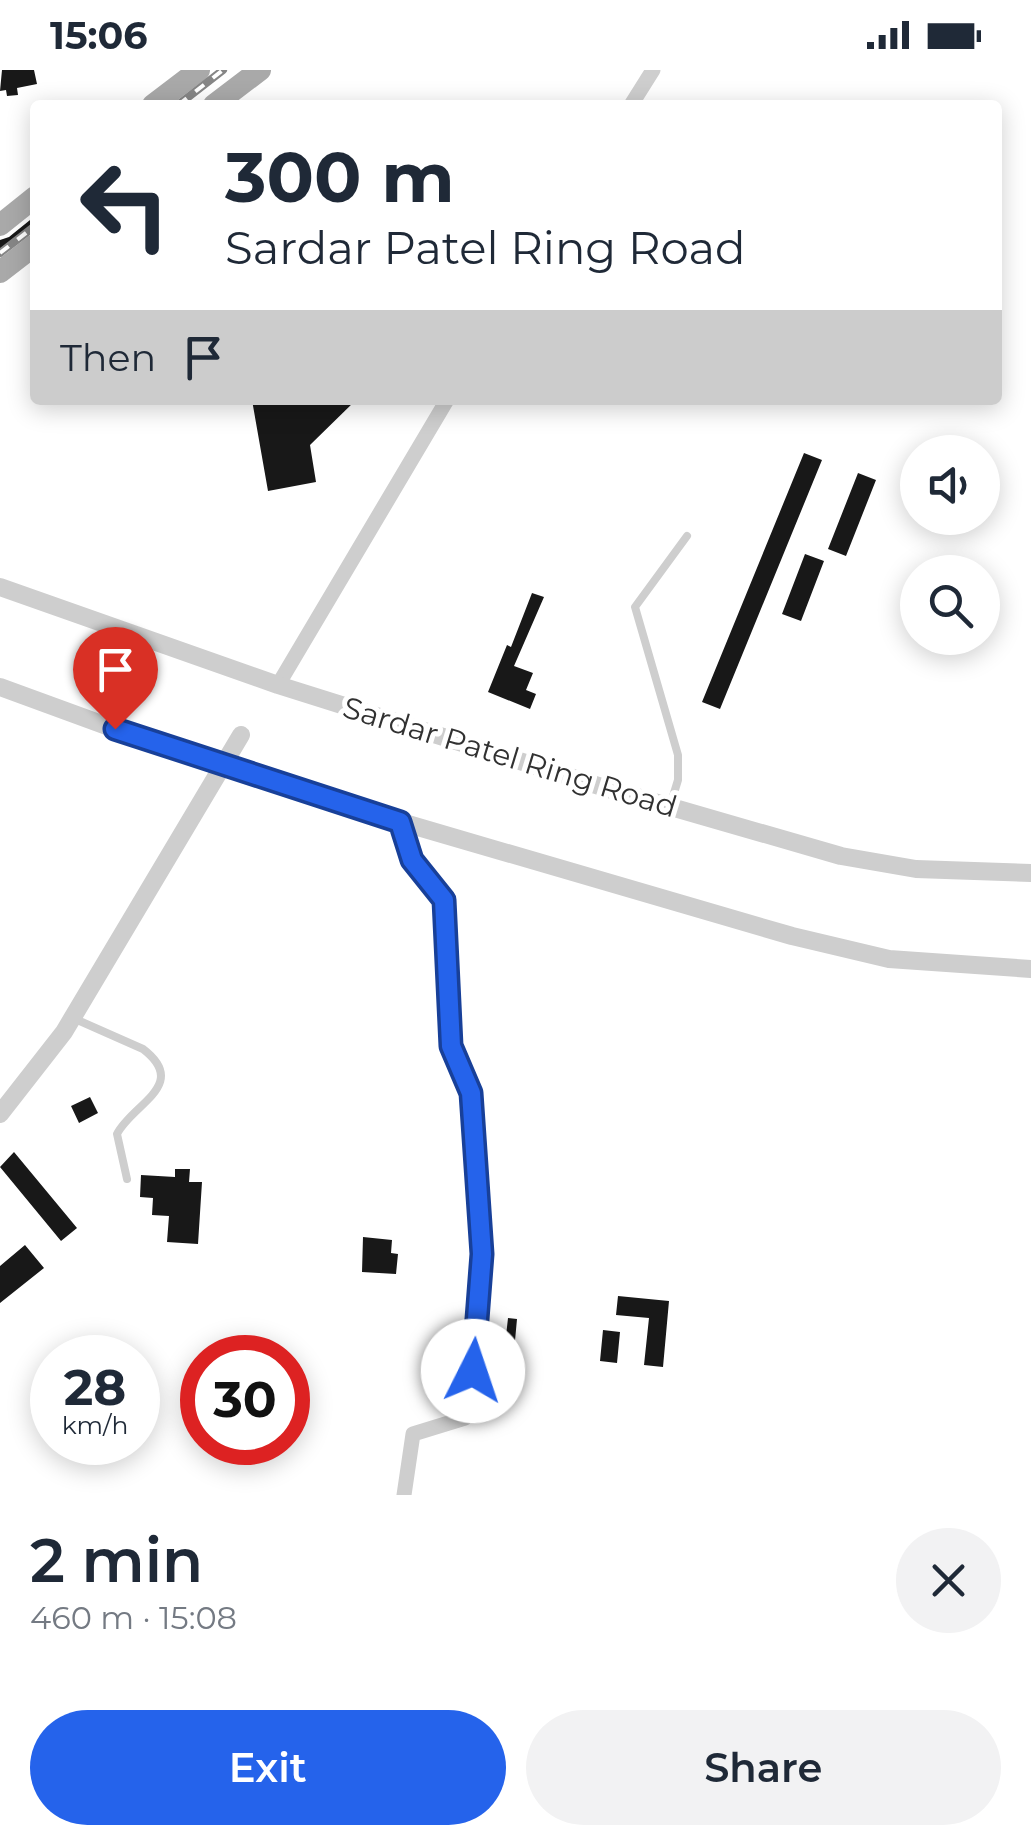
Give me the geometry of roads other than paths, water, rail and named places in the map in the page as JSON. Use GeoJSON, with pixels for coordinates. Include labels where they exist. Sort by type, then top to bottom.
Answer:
{"type":"FeatureCollection","features":[{"type":"Feature","properties":{"kind":"main road"},"geometry":{"type":"LineString","coordinates":[[221,100],[260,70]]}},
{"type":"Feature","properties":{"kind":"main road"},"geometry":{"type":"LineString","coordinates":[[160,100],[192,72]]}},
{"type":"Feature","properties":{"kind":"main road"},"geometry":{"type":"LineString","coordinates":[[0,224],[30,201]]}},
{"type":"Feature","properties":{"kind":"main road"},"geometry":{"type":"LineString","coordinates":[[0,272],[30,248]]}},
{"type":"Feature","properties":{"kind":"street"},"geometry":{"type":"LineString","coordinates":[[634,100],[653,70]]}},
{"type":"Feature","properties":{"kind":"street"},"geometry":{"type":"LineString","coordinates":[[278,685],[444,405]]}},
{"type":"Feature","properties":{"kind":"street","name":"Sardar Patel Ring Road"},"geometry":{"type":"LineString","coordinates":[[0,587],[278,685],[670,806],[880,864],[968,873],[1031,874]]}},
{"type":"Feature","properties":{"kind":"street"},"geometry":{"type":"LineString","coordinates":[[0,687],[400,822],[612,886],[855,952],[951,965],[1031,968]]}},
{"type":"Feature","properties":{"kind":"street"},"geometry":{"type":"LineString","coordinates":[[0,1114],[31,1078],[72,1018],[242,735]]}},
{"type":"Feature","properties":{"kind":"street"},"geometry":{"type":"LineString","coordinates":[[400,822],[412,860],[444,900],[451,1046],[471,1093],[482,1254],[469,1414],[413,1434],[404,1495]]}},
{"type":"Feature","properties":{"kind":"lane"},"geometry":{"type":"LineString","coordinates":[[670,806],[678,780],[678,755],[635,607],[688,536]]}},
{"type":"Feature","properties":{"kind":"lane"},"geometry":{"type":"LineString","coordinates":[[72,1018],[148,1052],[162,1078],[158,1091],[124,1122],[117,1134],[127,1179]]}},
{"type":"Feature","properties":{"kind":"railway"},"geometry":{"type":"LineString","coordinates":[[184,100],[223,70]]}},
{"type":"Feature","properties":{"kind":"railway"},"geometry":{"type":"LineString","coordinates":[[0,253],[30,230]]}}]}
